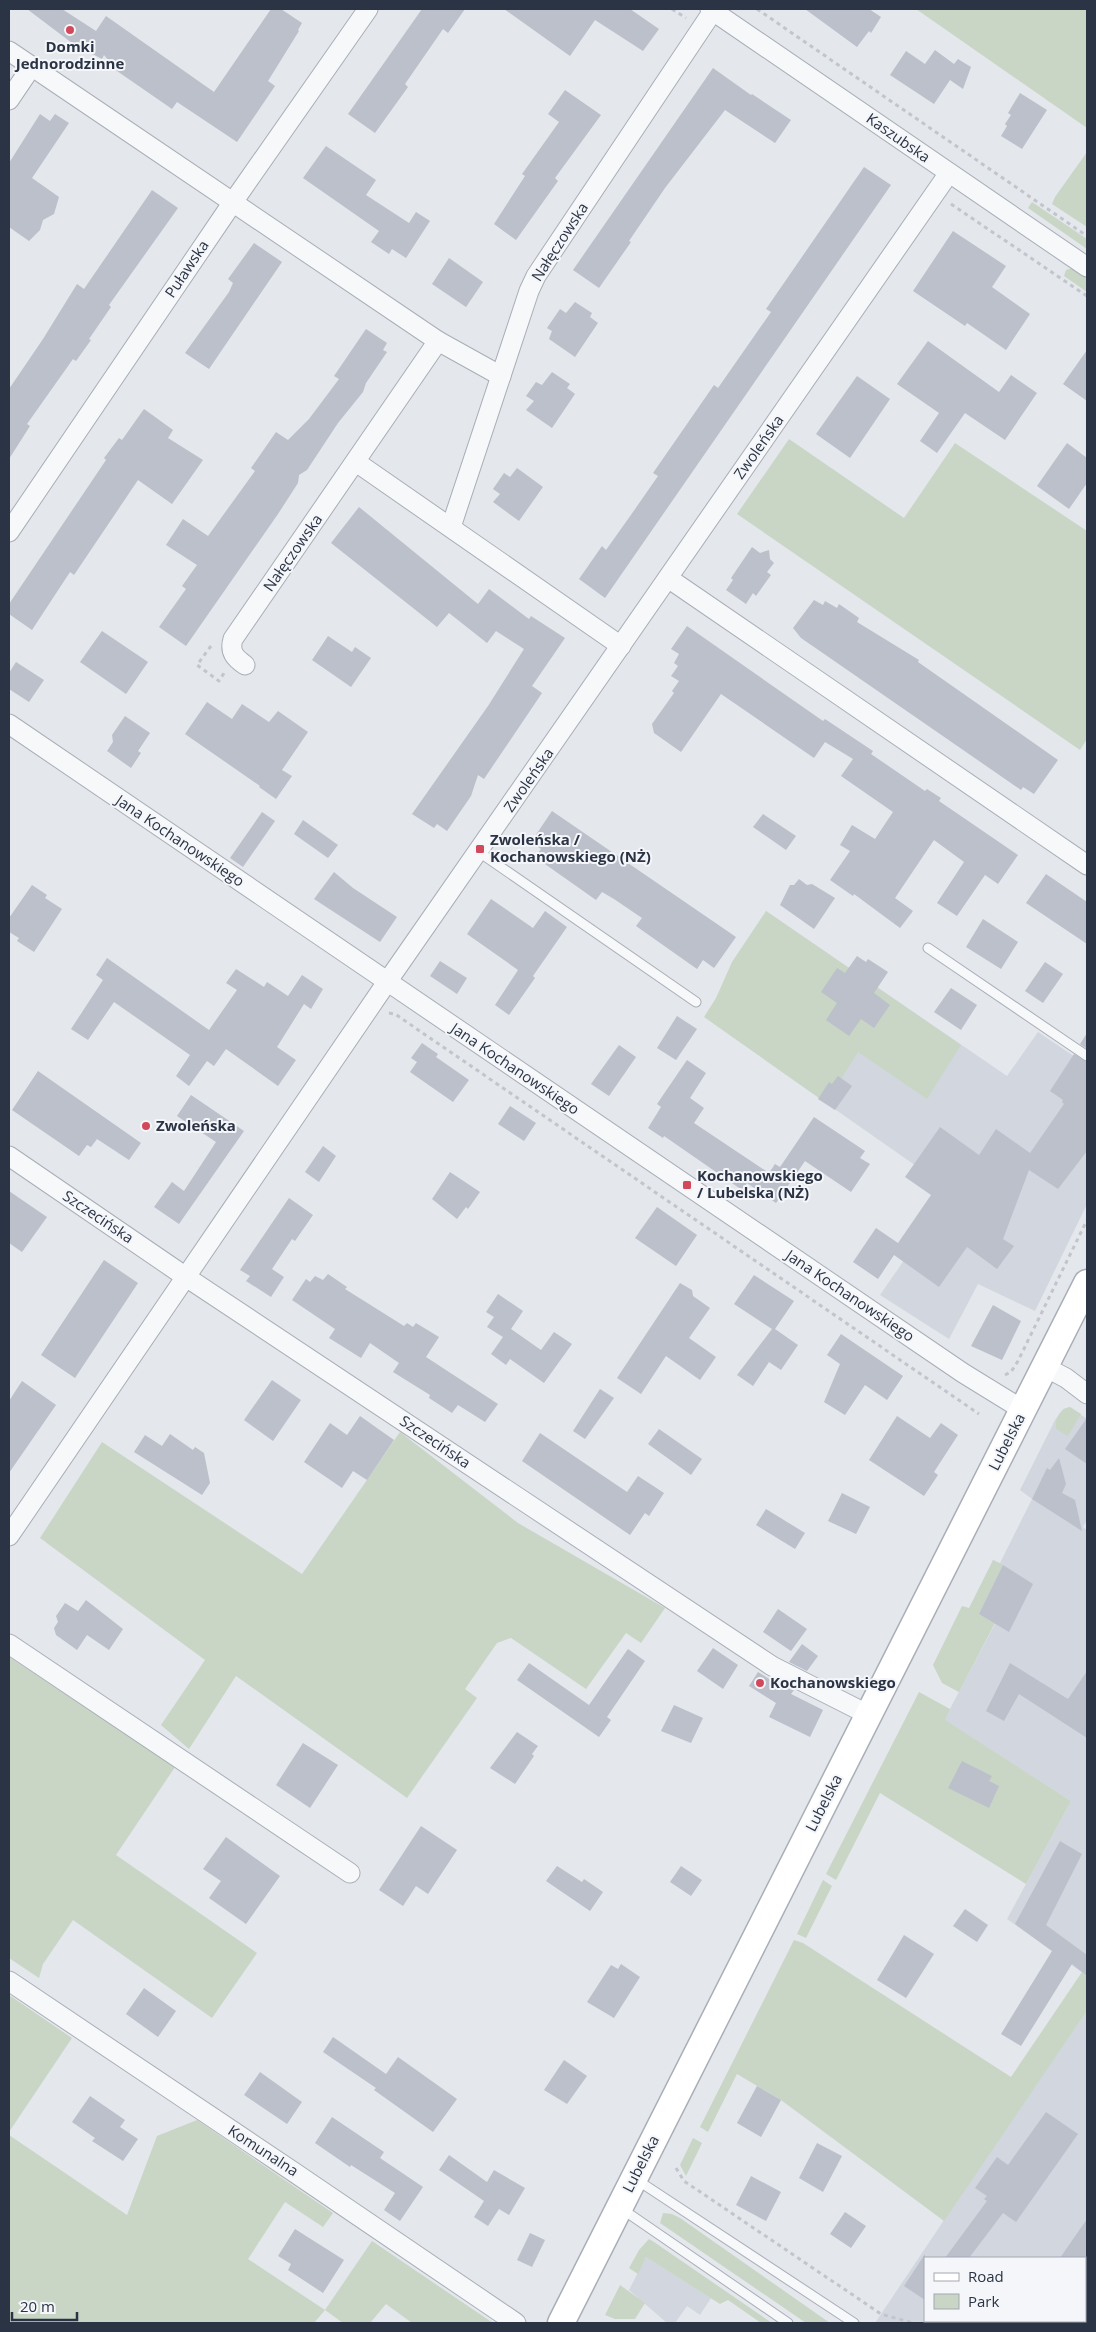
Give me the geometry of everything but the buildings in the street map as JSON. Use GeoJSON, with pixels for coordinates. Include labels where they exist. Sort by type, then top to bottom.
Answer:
{"type":"FeatureCollection","features":[{"type":"Feature","properties":{"kind":"main road","name":"Lubelska"},"geometry":{"type":"LineString","coordinates":[[562,2323],[1087,1283]]}},
{"type":"Feature","properties":{"kind":"street","name":"Puławska"},"geometry":{"type":"LineString","coordinates":[[9,532],[233,202],[368,9]]}},
{"type":"Feature","properties":{"kind":"street","name":"Nałęczowska"},"geometry":{"type":"LineString","coordinates":[[451,527],[529,291],[536,276],[712,10]]}},
{"type":"Feature","properties":{"kind":"street","name":"Kaszubska"},"geometry":{"type":"LineString","coordinates":[[712,10],[1087,267]]}},
{"type":"Feature","properties":{"kind":"street"},"geometry":{"type":"LineString","coordinates":[[9,50],[438,341],[501,376]]}},
{"type":"Feature","properties":{"kind":"street"},"geometry":{"type":"LineString","coordinates":[[9,100],[32,66]]}},
{"type":"Feature","properties":{"kind":"street","name":"Zwoleńska"},"geometry":{"type":"LineString","coordinates":[[9,1536],[387,982],[949,173]]}},
{"type":"Feature","properties":{"kind":"street","name":"Nałęczowska"},"geometry":{"type":"LineString","coordinates":[[244,665],[234,658],[232,650],[234,640],[438,341]]}},
{"type":"Feature","properties":{"kind":"street"},"geometry":{"type":"LineString","coordinates":[[356,462],[621,646]]}},
{"type":"Feature","properties":{"kind":"street"},"geometry":{"type":"LineString","coordinates":[[668,578],[1087,865]]}},
{"type":"Feature","properties":{"kind":"street","name":"Jana Kochanowskiego"},"geometry":{"type":"LineString","coordinates":[[9,724],[984,1387],[1023,1410]]}},
{"type":"Feature","properties":{"kind":"street","name":"Szczecińska"},"geometry":{"type":"LineString","coordinates":[[9,1156],[186,1277],[772,1666],[869,1715]]}},
{"type":"Feature","properties":{"kind":"street"},"geometry":{"type":"LineString","coordinates":[[1044,1367],[1066,1378],[1087,1394]]}},
{"type":"Feature","properties":{"kind":"street"},"geometry":{"type":"LineString","coordinates":[[9,1644],[350,1873]]}},
{"type":"Feature","properties":{"kind":"street","name":"Komunalna"},"geometry":{"type":"LineString","coordinates":[[9,1981],[221,2125],[306,2179],[516,2323]]}},
{"type":"Feature","properties":{"kind":"lane"},"geometry":{"type":"LineString","coordinates":[[479,852],[696,1002]]}},
{"type":"Feature","properties":{"kind":"lane"},"geometry":{"type":"LineString","coordinates":[[928,948],[1087,1056]]}},
{"type":"Feature","properties":{"kind":"lane"},"geometry":{"type":"LineString","coordinates":[[634,2178],[854,2323]]}},
{"type":"Feature","properties":{"kind":"lane"},"geometry":{"type":"LineString","coordinates":[[620,2208],[788,2323]]}},
{"type":"Feature","properties":{"kind":"path"},"geometry":{"type":"LineString","coordinates":[[672,9],[701,29]]}},
{"type":"Feature","properties":{"kind":"path"},"geometry":{"type":"LineString","coordinates":[[757,9],[1087,236]]}},
{"type":"Feature","properties":{"kind":"path"},"geometry":{"type":"LineString","coordinates":[[946,205],[952,204],[1087,296]]}},
{"type":"Feature","properties":{"kind":"path"},"geometry":{"type":"LineString","coordinates":[[386,1013],[395,1014],[979,1414]]}},
{"type":"Feature","properties":{"kind":"path"},"geometry":{"type":"LineString","coordinates":[[999,1377],[1011,1372],[1018,1361],[1087,1220]]}},
{"type":"Feature","properties":{"kind":"path"},"geometry":{"type":"LineString","coordinates":[[676,2168],[684,2181],[881,2314],[913,2323]]}},
{"type":"Feature","properties":{"kind":"shaded area"},"geometry":{"type":"Polygon","coordinates":[[[766,911],[1007,1076],[1038,1032],[1087,1065],[1087,1204],[1035,1311],[978,1284],[949,1339],[880,1295],[952,1191],[826,1103],[766,911]]]}},
{"type":"Feature","properties":{"kind":"shaded area"},"geometry":{"type":"Polygon","coordinates":[[[1070,1407],[1087,1419],[1087,1520],[1083,1527],[1087,1530],[1087,1976],[1007,1919],[1071,1801],[944,1720],[995,1624],[979,1614],[993,1560],[1000,1563],[1032,1499],[1020,1490],[1055,1420],[1063,1409],[1070,1407]]]}},
{"type":"Feature","properties":{"kind":"shaded area"},"geometry":{"type":"Polygon","coordinates":[[[1087,2011],[1087,2323],[875,2323],[971,2180],[1087,2011]]]}},
{"type":"Feature","properties":{"kind":"shaded area"},"geometry":{"type":"Polygon","coordinates":[[[646,2257],[711,2298],[700,2315],[687,2306],[675,2323],[667,2323],[629,2290],[646,2257]]]}},
{"type":"Feature","properties":{"kind":"green space"},"geometry":{"type":"Polygon","coordinates":[[[916,9],[1087,9],[1087,128],[916,9]]]}},
{"type":"Feature","properties":{"kind":"green space"},"geometry":{"type":"Polygon","coordinates":[[[1087,152],[1087,227],[1052,204],[1087,152]]]}},
{"type":"Feature","properties":{"kind":"green space"},"geometry":{"type":"Polygon","coordinates":[[[1032,202],[1087,239],[1087,249],[1028,208],[1032,202]]]}},
{"type":"Feature","properties":{"kind":"green space"},"geometry":{"type":"Polygon","coordinates":[[[1072,268],[1087,278],[1087,292],[1064,276],[1066,270],[1072,268]]]}},
{"type":"Feature","properties":{"kind":"green space"},"geometry":{"type":"Polygon","coordinates":[[[789,439],[904,518],[955,443],[1087,531],[1087,739],[1080,750],[737,514],[789,439]]]}},
{"type":"Feature","properties":{"kind":"green space"},"geometry":{"type":"Polygon","coordinates":[[[766,911],[961,1045],[927,1099],[858,1052],[826,1103],[704,1017],[716,998],[732,962],[766,911]]]}},
{"type":"Feature","properties":{"kind":"green space"},"geometry":{"type":"Polygon","coordinates":[[[1070,1407],[1081,1414],[1068,1436],[1056,1429],[1056,1425],[1060,1412],[1070,1407]]]}},
{"type":"Feature","properties":{"kind":"green space"},"geometry":{"type":"Polygon","coordinates":[[[400,1432],[518,1523],[665,1608],[641,1643],[626,1633],[586,1689],[511,1638],[497,1643],[465,1689],[477,1698],[407,1798],[236,1676],[189,1749],[161,1725],[205,1660],[40,1538],[102,1442],[302,1574],[400,1432]]]}},
{"type":"Feature","properties":{"kind":"green space"},"geometry":{"type":"Polygon","coordinates":[[[993,1560],[1003,1565],[979,1614],[995,1623],[959,1692],[942,1683],[933,1665],[962,1606],[969,1608],[993,1560]]]}},
{"type":"Feature","properties":{"kind":"green space"},"geometry":{"type":"Polygon","coordinates":[[[9,1657],[175,1767],[116,1855],[257,1953],[212,2018],[73,1920],[43,1964],[39,1978],[9,1958],[9,1657]]]}},
{"type":"Feature","properties":{"kind":"green space"},"geometry":{"type":"Polygon","coordinates":[[[919,1692],[950,1709],[945,1720],[1071,1801],[1026,1884],[880,1793],[836,1880],[826,1874],[919,1692]]]}},
{"type":"Feature","properties":{"kind":"green space"},"geometry":{"type":"Polygon","coordinates":[[[823,1880],[832,1886],[806,1938],[797,1934],[823,1880]]]}},
{"type":"Feature","properties":{"kind":"green space"},"geometry":{"type":"Polygon","coordinates":[[[794,1940],[803,1943],[1011,2077],[1082,1972],[1087,1976],[1087,2011],[944,2221],[781,2100],[737,2074],[708,2132],[700,2127],[794,1940]]]}},
{"type":"Feature","properties":{"kind":"green space"},"geometry":{"type":"Polygon","coordinates":[[[9,1995],[72,2038],[9,2132],[9,1995]]]}},
{"type":"Feature","properties":{"kind":"green space"},"geometry":{"type":"Polygon","coordinates":[[[197,2120],[333,2213],[323,2227],[285,2202],[248,2259],[325,2310],[314,2323],[9,2323],[9,2135],[127,2215],[157,2136],[197,2120]]]}},
{"type":"Feature","properties":{"kind":"green space"},"geometry":{"type":"Polygon","coordinates":[[[693,2138],[702,2143],[686,2176],[680,2165],[693,2138]]]}},
{"type":"Feature","properties":{"kind":"green space"},"geometry":{"type":"Polygon","coordinates":[[[663,2213],[672,2214],[680,2218],[830,2323],[806,2323],[660,2223],[663,2213]]]}},
{"type":"Feature","properties":{"kind":"green space"},"geometry":{"type":"Polygon","coordinates":[[[649,2239],[772,2323],[761,2323],[728,2300],[720,2304],[646,2257],[638,2274],[629,2268],[639,2250],[649,2239]]]}},
{"type":"Feature","properties":{"kind":"green space"},"geometry":{"type":"Polygon","coordinates":[[[372,2241],[493,2323],[412,2323],[386,2304],[370,2323],[343,2323],[325,2310],[372,2241]]]}},
{"type":"Feature","properties":{"kind":"green space"},"geometry":{"type":"Polygon","coordinates":[[[620,2285],[645,2303],[635,2319],[615,2319],[605,2315],[620,2285]]]}},
{"type":"Feature","properties":{"kind":"place","name":"Domki Jednorodzinne"},"geometry":{"type":"Point","coordinates":[70,30]}},
{"type":"Feature","properties":{"kind":"place","name":"Zwoleńska / Kochanowskiego (NŻ)"},"geometry":{"type":"Point","coordinates":[480,849]}},
{"type":"Feature","properties":{"kind":"place","name":"Zwoleńska"},"geometry":{"type":"Point","coordinates":[146,1126]}},
{"type":"Feature","properties":{"kind":"place","name":"Kochanowskiego / Lubelska (NŻ)"},"geometry":{"type":"Point","coordinates":[687,1185]}},
{"type":"Feature","properties":{"kind":"place","name":"Kochanowskiego"},"geometry":{"type":"Point","coordinates":[760,1683]}}]}
